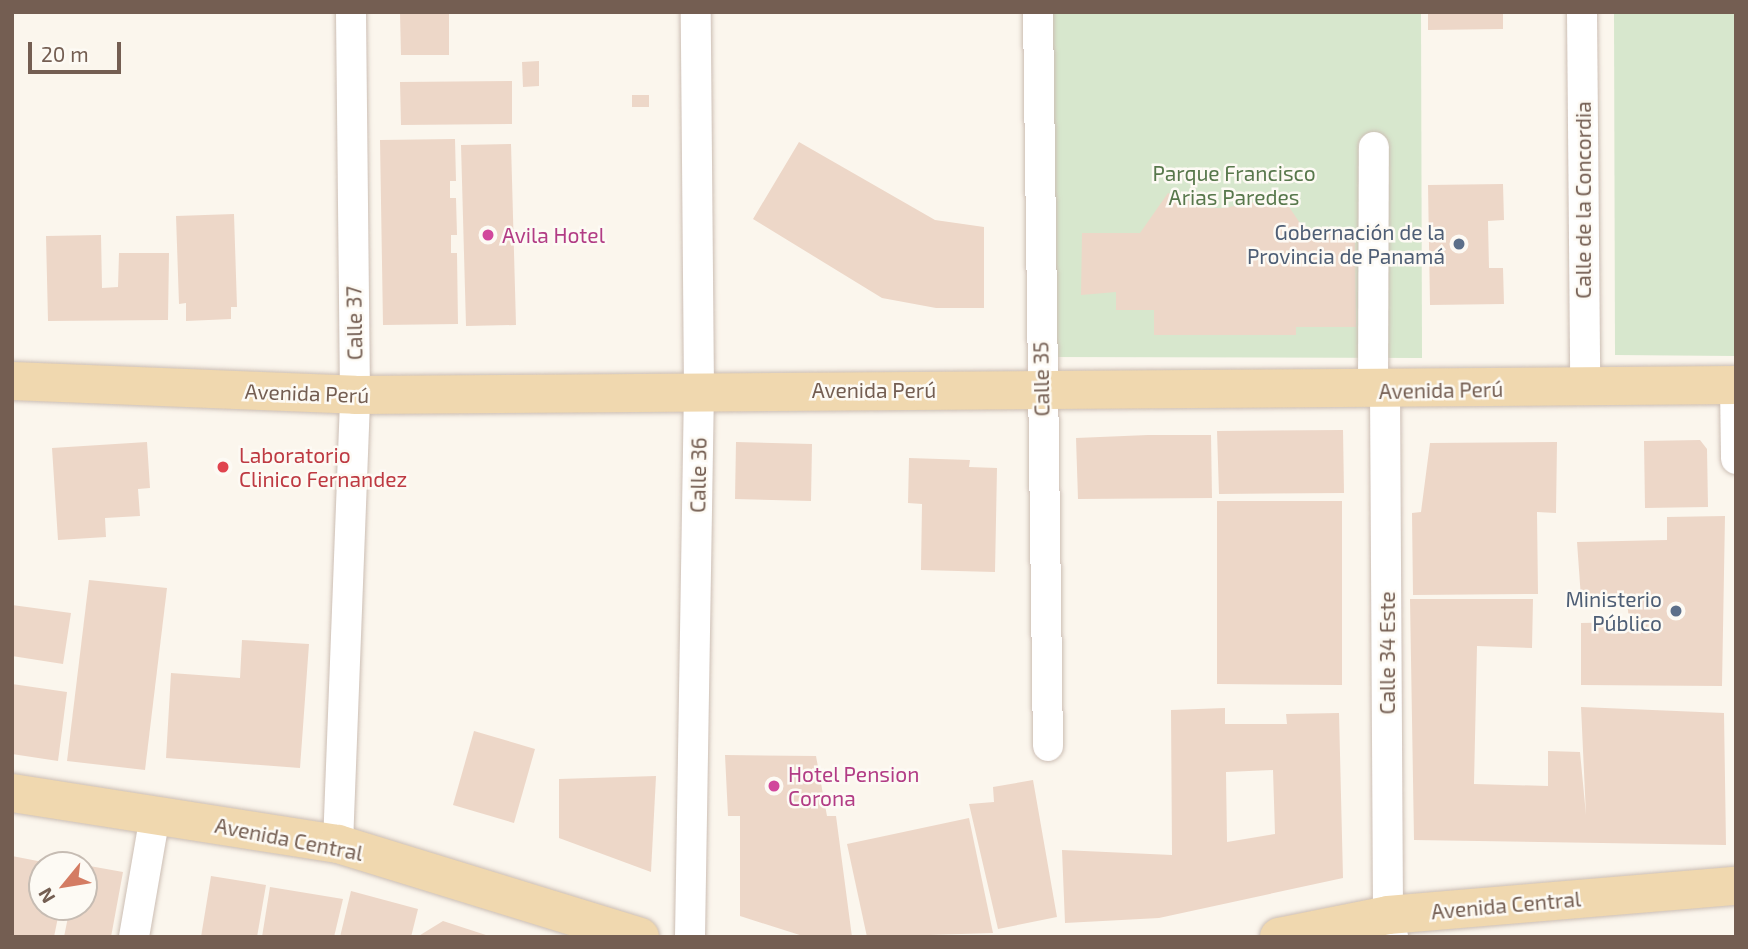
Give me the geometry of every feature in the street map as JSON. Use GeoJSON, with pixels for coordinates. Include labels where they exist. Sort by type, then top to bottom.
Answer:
{"type":"FeatureCollection","features":[{"type":"Feature","properties":{"kind":"main road","name":"Avenida Perú"},"geometry":{"type":"LineString","coordinates":[[12,381],[355,396],[699,390],[1379,391],[1735,385]]}},
{"type":"Feature","properties":{"kind":"main road","name":"Avenida Central"},"geometry":{"type":"LineString","coordinates":[[12,793],[338,844],[640,937]]}},
{"type":"Feature","properties":{"kind":"main road","name":"Avenida Central"},"geometry":{"type":"LineString","coordinates":[[1279,937],[1736,886]]}},
{"type":"Feature","properties":{"kind":"street","name":"Calle 37"},"geometry":{"type":"LineString","coordinates":[[338,844],[355,396],[351,12]]}},
{"type":"Feature","properties":{"kind":"street","name":"Calle 36"},"geometry":{"type":"LineString","coordinates":[[691,937],[699,390],[696,12]]}},
{"type":"Feature","properties":{"kind":"street","name":"Calle 35"},"geometry":{"type":"LineString","coordinates":[[1038,12],[1041,390],[1048,746]]}},
{"type":"Feature","properties":{"kind":"street","name":"Calle de la Concordia"},"geometry":{"type":"LineString","coordinates":[[1582,12],[1585,387]]}},
{"type":"Feature","properties":{"kind":"street","name":"Calle 34 Este"},"geometry":{"type":"LineString","coordinates":[[1374,147],[1391,926]]}},
{"type":"Feature","properties":{"kind":"street"},"geometry":{"type":"LineString","coordinates":[[1735,385],[1736,459]]}},
{"type":"Feature","properties":{"kind":"street"},"geometry":{"type":"LineString","coordinates":[[134,937],[155,815]]}},
{"type":"Feature","properties":{"kind":"green space","name":"Parque Francisco Arias Paredes"},"geometry":{"type":"Polygon","coordinates":[[[1045,12],[1421,12],[1422,358],[1047,357],[1045,12]]]}},
{"type":"Feature","properties":{"kind":"green space"},"geometry":{"type":"Polygon","coordinates":[[[1614,12],[1736,12],[1736,356],[1615,355],[1614,12]]]}},
{"type":"Feature","properties":{"kind":"building"},"geometry":{"type":"Polygon","coordinates":[[[1428,12],[1503,12],[1503,29],[1428,30],[1428,12]]]}},
{"type":"Feature","properties":{"kind":"building"},"geometry":{"type":"Polygon","coordinates":[[[400,13],[449,13],[449,55],[401,55],[400,13]]]}},
{"type":"Feature","properties":{"kind":"building"},"geometry":{"type":"Polygon","coordinates":[[[539,61],[539,86],[523,87],[522,62],[539,61]]]}},
{"type":"Feature","properties":{"kind":"building"},"geometry":{"type":"Polygon","coordinates":[[[512,81],[512,124],[401,125],[400,82],[512,81]]]}},
{"type":"Feature","properties":{"kind":"building"},"geometry":{"type":"Polygon","coordinates":[[[632,95],[649,95],[649,107],[632,107],[632,95]]]}},
{"type":"Feature","properties":{"kind":"building"},"geometry":{"type":"Polygon","coordinates":[[[455,139],[456,181],[450,181],[450,198],[456,198],[457,235],[451,235],[451,253],[457,253],[458,324],[383,325],[380,140],[455,139]]]}},
{"type":"Feature","properties":{"kind":"building"},"geometry":{"type":"Polygon","coordinates":[[[799,142],[935,220],[984,227],[984,308],[936,308],[882,298],[753,219],[799,142]]]}},
{"type":"Feature","properties":{"kind":"building","name":"Avila Hotel"},"geometry":{"type":"Polygon","coordinates":[[[511,144],[516,325],[466,326],[461,145],[511,144]]]}},
{"type":"Feature","properties":{"kind":"building","name":"Gobernación de la Provincia de Panamá"},"geometry":{"type":"Polygon","coordinates":[[[1503,184],[1504,220],[1488,221],[1489,268],[1503,268],[1504,304],[1430,305],[1428,185],[1503,184]]]}},
{"type":"Feature","properties":{"kind":"building"},"geometry":{"type":"Polygon","coordinates":[[[1279,192],[1306,232],[1355,231],[1356,327],[1296,327],[1296,335],[1154,335],[1154,310],[1116,310],[1116,292],[1081,295],[1082,233],[1140,233],[1168,193],[1208,208],[1224,208],[1260,201],[1279,192]]]}},
{"type":"Feature","properties":{"kind":"building"},"geometry":{"type":"Polygon","coordinates":[[[234,214],[237,307],[231,307],[231,319],[186,321],[186,303],[179,304],[176,216],[234,214]]]}},
{"type":"Feature","properties":{"kind":"building"},"geometry":{"type":"Polygon","coordinates":[[[101,235],[102,288],[118,287],[119,253],[169,253],[168,320],[48,321],[46,236],[101,235]]]}},
{"type":"Feature","properties":{"kind":"building"},"geometry":{"type":"Polygon","coordinates":[[[1343,430],[1344,493],[1219,494],[1217,431],[1343,430]]]}},
{"type":"Feature","properties":{"kind":"building"},"geometry":{"type":"Polygon","coordinates":[[[1211,435],[1212,498],[1078,499],[1076,438],[1211,435]]]}},
{"type":"Feature","properties":{"kind":"building"},"geometry":{"type":"Polygon","coordinates":[[[1700,440],[1707,449],[1708,507],[1645,508],[1644,441],[1700,440]]]}},
{"type":"Feature","properties":{"kind":"building"},"geometry":{"type":"Polygon","coordinates":[[[147,442],[150,488],[138,489],[140,516],[105,518],[106,537],[58,540],[52,448],[147,442]]]}},
{"type":"Feature","properties":{"kind":"building"},"geometry":{"type":"Polygon","coordinates":[[[736,442],[812,444],[811,501],[735,499],[736,442]]]}},
{"type":"Feature","properties":{"kind":"building"},"geometry":{"type":"Polygon","coordinates":[[[1557,442],[1556,513],[1537,512],[1538,594],[1413,595],[1412,513],[1421,512],[1430,443],[1557,442]]]}},
{"type":"Feature","properties":{"kind":"building"},"geometry":{"type":"Polygon","coordinates":[[[909,458],[970,460],[969,467],[997,468],[995,572],[921,570],[922,504],[908,503],[909,458]]]}},
{"type":"Feature","properties":{"kind":"building"},"geometry":{"type":"Polygon","coordinates":[[[1217,501],[1342,501],[1342,685],[1217,684],[1217,501]]]}},
{"type":"Feature","properties":{"kind":"building","name":"Ministerio Público"},"geometry":{"type":"Polygon","coordinates":[[[1725,516],[1722,686],[1581,685],[1581,623],[1629,622],[1627,599],[1581,598],[1577,542],[1667,540],[1667,517],[1725,516]]]}},
{"type":"Feature","properties":{"kind":"building"},"geometry":{"type":"Polygon","coordinates":[[[89,580],[167,588],[145,770],[67,761],[89,580]]]}},
{"type":"Feature","properties":{"kind":"building"},"geometry":{"type":"Polygon","coordinates":[[[1410,599],[1533,599],[1532,648],[1477,646],[1474,784],[1548,786],[1548,751],[1580,752],[1586,815],[1581,707],[1724,713],[1726,845],[1414,840],[1410,599]]]}},
{"type":"Feature","properties":{"kind":"building"},"geometry":{"type":"Polygon","coordinates":[[[12,605],[71,613],[63,664],[12,656],[12,605]]]}},
{"type":"Feature","properties":{"kind":"building"},"geometry":{"type":"Polygon","coordinates":[[[242,640],[309,644],[300,768],[166,758],[171,673],[240,678],[242,640]]]}},
{"type":"Feature","properties":{"kind":"building"},"geometry":{"type":"Polygon","coordinates":[[[12,684],[67,692],[58,761],[12,754],[12,684]]]}},
{"type":"Feature","properties":{"kind":"building"},"geometry":{"type":"Polygon","coordinates":[[[1225,708],[1225,724],[1287,724],[1286,714],[1339,713],[1343,878],[1159,918],[1065,923],[1062,850],[1172,855],[1171,710],[1225,708]],[[1273,770],[1226,772],[1227,842],[1275,834],[1273,770]]]}},
{"type":"Feature","properties":{"kind":"building"},"geometry":{"type":"Polygon","coordinates":[[[474,731],[535,749],[514,823],[453,805],[474,731]]]}},
{"type":"Feature","properties":{"kind":"building"},"geometry":{"type":"Polygon","coordinates":[[[725,755],[816,756],[827,816],[836,816],[852,937],[806,937],[740,916],[740,816],[728,816],[725,755]]]}},
{"type":"Feature","properties":{"kind":"building"},"geometry":{"type":"Polygon","coordinates":[[[656,776],[651,872],[559,838],[559,779],[656,776]]]}},
{"type":"Feature","properties":{"kind":"building"},"geometry":{"type":"Polygon","coordinates":[[[1033,780],[1057,917],[998,929],[969,804],[994,802],[993,787],[1033,780]]]}},
{"type":"Feature","properties":{"kind":"building"},"geometry":{"type":"Polygon","coordinates":[[[969,818],[993,933],[867,937],[847,844],[969,818]]]}},
{"type":"Feature","properties":{"kind":"building"},"geometry":{"type":"Polygon","coordinates":[[[12,856],[28,859],[28,921],[57,921],[54,937],[12,937],[12,856]]]}},
{"type":"Feature","properties":{"kind":"building"},"geometry":{"type":"Polygon","coordinates":[[[98,868],[123,872],[111,937],[64,937],[67,921],[98,921],[98,868]]]}},
{"type":"Feature","properties":{"kind":"building"},"geometry":{"type":"Polygon","coordinates":[[[211,876],[266,885],[257,937],[201,937],[211,876]]]}},
{"type":"Feature","properties":{"kind":"building"},"geometry":{"type":"Polygon","coordinates":[[[270,887],[343,899],[334,937],[262,937],[270,887]]]}},
{"type":"Feature","properties":{"kind":"building"},"geometry":{"type":"Polygon","coordinates":[[[351,891],[418,909],[411,937],[340,937],[351,891]]]}},
{"type":"Feature","properties":{"kind":"building"},"geometry":{"type":"Polygon","coordinates":[[[443,921],[489,936],[417,937],[443,921]]]}},
{"type":"Feature","properties":{"kind":"place","name":"Avila Hotel"},"geometry":{"type":"Point","coordinates":[488,235]}},
{"type":"Feature","properties":{"kind":"place","name":"Gobernación de la Provincia de Panamá"},"geometry":{"type":"Point","coordinates":[1459,244]}},
{"type":"Feature","properties":{"kind":"place","name":"Laboratorio Clinico Fernandez"},"geometry":{"type":"Point","coordinates":[223,467]}},
{"type":"Feature","properties":{"kind":"place","name":"Ministerio Público"},"geometry":{"type":"Point","coordinates":[1676,611]}},
{"type":"Feature","properties":{"kind":"place","name":"Hotel Pension Corona"},"geometry":{"type":"Point","coordinates":[774,786]}}]}
